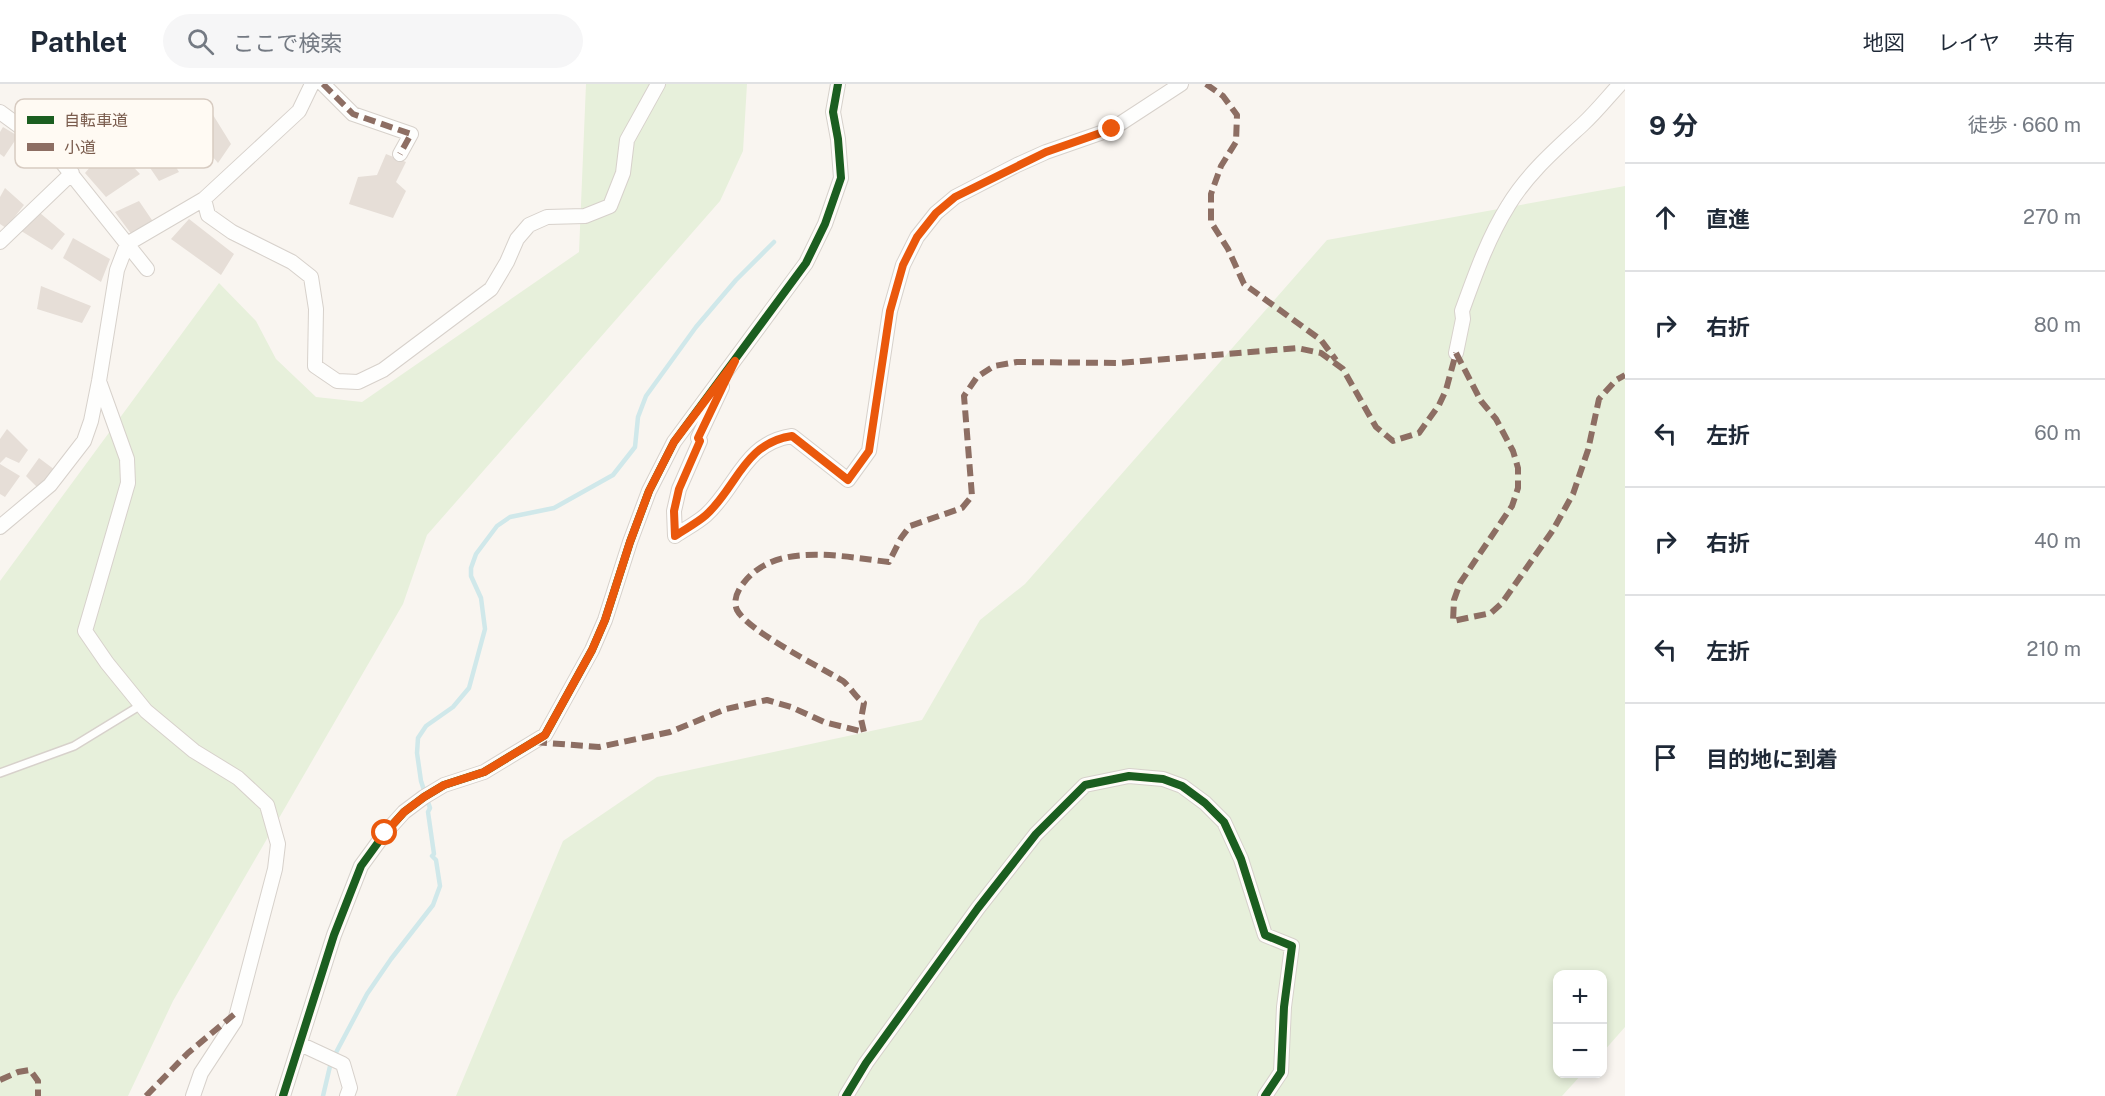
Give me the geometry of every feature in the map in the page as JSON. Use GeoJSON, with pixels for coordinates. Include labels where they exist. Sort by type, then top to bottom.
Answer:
{"type":"FeatureCollection","features":[{"type":"Feature","properties":{"kind":"street"},"geometry":{"type":"LineString","coordinates":[[0,527],[50,485],[84,441],[91,421],[99,381],[117,270],[127,244],[204,199],[299,111],[312,84]]}},
{"type":"Feature","properties":{"kind":"street"},"geometry":{"type":"LineString","coordinates":[[323,84],[353,114],[411,134],[400,154]]}},
{"type":"Feature","properties":{"kind":"street"},"geometry":{"type":"LineString","coordinates":[[204,199],[208,215],[232,232],[292,262],[311,277],[316,309],[315,366],[338,381],[358,382],[383,370],[491,289],[517,239],[529,225],[547,217],[585,216],[610,206],[623,173],[627,140],[658,84]]}},
{"type":"Feature","properties":{"kind":"street"},"geometry":{"type":"LineString","coordinates":[[283,1096],[334,935],[361,866],[404,812],[424,797],[444,785],[484,772],[545,735],[592,650],[605,620],[649,491],[674,442],[806,264],[825,225],[841,178],[833,112],[838,84]]}},
{"type":"Feature","properties":{"kind":"street"},"geometry":{"type":"LineString","coordinates":[[735,361],[698,438],[700,441],[679,489],[674,511],[675,536],[706,515],[756,451],[780,438],[792,436],[848,480],[869,451],[890,311],[903,265],[917,237],[936,213],[955,197],[1017,165],[1046,152],[1112,129],[1181,84]]}},
{"type":"Feature","properties":{"kind":"street"},"geometry":{"type":"LineString","coordinates":[[1456,352],[1463,319],[1462,311],[1479,262],[1508,205],[1536,169],[1620,84]]}},
{"type":"Feature","properties":{"kind":"street"},"geometry":{"type":"LineString","coordinates":[[0,112],[15,123]]}},
{"type":"Feature","properties":{"kind":"street"},"geometry":{"type":"LineString","coordinates":[[68,168],[147,269]]}},
{"type":"Feature","properties":{"kind":"street"},"geometry":{"type":"LineString","coordinates":[[0,242],[72,173]]}},
{"type":"Feature","properties":{"kind":"street"},"geometry":{"type":"LineString","coordinates":[[99,381],[127,459],[128,483],[85,631],[106,663],[146,711],[194,751],[238,778],[267,805],[278,844],[275,869],[235,1021],[201,1073],[193,1096]]}},
{"type":"Feature","properties":{"kind":"street"},"geometry":{"type":"LineString","coordinates":[[846,1096],[866,1063],[978,908],[1036,834],[1085,785],[1129,776],[1163,779],[1182,786],[1205,802],[1224,822],[1241,859],[1265,934],[1292,946],[1284,1007],[1281,1072],[1265,1096]]}},
{"type":"Feature","properties":{"kind":"street"},"geometry":{"type":"LineString","coordinates":[[300,1044],[343,1064],[350,1088],[347,1096]]}},
{"type":"Feature","properties":{"kind":"lane"},"geometry":{"type":"LineString","coordinates":[[0,773],[74,746],[141,705]]}},
{"type":"Feature","properties":{"kind":"green space"},"geometry":{"type":"Polygon","coordinates":[[[586,84],[747,84],[743,151],[720,201],[427,535],[403,604],[173,1001],[128,1096],[0,1096],[0,581],[219,283],[256,321],[276,359],[316,397],[362,402],[579,252],[586,84]]]}},
{"type":"Feature","properties":{"kind":"green space"},"geometry":{"type":"Polygon","coordinates":[[[1625,186],[1625,1027],[1607,1047],[1607,970],[1553,970],[1553,1078],[1578,1078],[1562,1096],[456,1096],[563,841],[657,777],[922,720],[980,620],[1025,584],[1327,240],[1625,186]]]}},
{"type":"Feature","properties":{"kind":"building"},"geometry":{"type":"Polygon","coordinates":[[[213,115],[231,144],[218,163],[213,157],[213,115]]]}},
{"type":"Feature","properties":{"kind":"building"},"geometry":{"type":"Polygon","coordinates":[[[3,127],[15,134],[15,140],[4,157],[0,154],[0,132],[3,127]]]}},
{"type":"Feature","properties":{"kind":"building"},"geometry":{"type":"Polygon","coordinates":[[[386,154],[406,162],[396,182],[406,191],[393,218],[349,204],[358,177],[377,175],[386,154]]]}},
{"type":"Feature","properties":{"kind":"building"},"geometry":{"type":"Polygon","coordinates":[[[89,168],[134,168],[140,174],[106,197],[85,173],[89,168]]]}},
{"type":"Feature","properties":{"kind":"building"},"geometry":{"type":"Polygon","coordinates":[[[150,168],[177,168],[179,172],[159,181],[150,168]]]}},
{"type":"Feature","properties":{"kind":"building"},"geometry":{"type":"Polygon","coordinates":[[[5,188],[24,205],[6,228],[0,224],[0,197],[5,188]]]}},
{"type":"Feature","properties":{"kind":"building"},"geometry":{"type":"Polygon","coordinates":[[[139,201],[154,223],[132,235],[115,212],[139,201]]]}},
{"type":"Feature","properties":{"kind":"building"},"geometry":{"type":"Polygon","coordinates":[[[40,213],[65,234],[52,250],[18,229],[40,213]]]}},
{"type":"Feature","properties":{"kind":"building"},"geometry":{"type":"Polygon","coordinates":[[[189,219],[234,254],[221,275],[171,239],[189,219]]]}},
{"type":"Feature","properties":{"kind":"building"},"geometry":{"type":"Polygon","coordinates":[[[73,238],[110,259],[101,282],[63,258],[73,238]]]}},
{"type":"Feature","properties":{"kind":"building"},"geometry":{"type":"Polygon","coordinates":[[[41,286],[91,306],[82,323],[37,309],[41,286]]]}},
{"type":"Feature","properties":{"kind":"building"},"geometry":{"type":"Polygon","coordinates":[[[7,429],[28,450],[19,463],[6,457],[0,463],[0,439],[7,429]]]}},
{"type":"Feature","properties":{"kind":"building"},"geometry":{"type":"Polygon","coordinates":[[[39,458],[59,473],[38,488],[26,476],[39,458]]]}},
{"type":"Feature","properties":{"kind":"building"},"geometry":{"type":"Polygon","coordinates":[[[0,464],[20,476],[5,497],[0,494],[0,464]]]}},
{"type":"Feature","properties":{"kind":"waterway"},"geometry":{"type":"LineString","coordinates":[[323,1096],[331,1062],[367,994],[433,905],[440,886],[436,860],[432,856],[434,854],[428,812],[430,808],[421,781],[417,753],[418,738],[426,726],[453,707],[469,688],[485,629],[481,598],[471,576],[476,554],[497,526],[510,517],[554,508],[613,475],[635,447],[638,417],[646,396],[696,327],[736,280],[774,242]]}},
{"type":"Feature","properties":{"kind":"marked path"},"geometry":{"type":"LineString","coordinates":[[323,84],[353,114],[411,134],[400,154]]}},
{"type":"Feature","properties":{"kind":"marked path"},"geometry":{"type":"LineString","coordinates":[[1206,84],[1223,96],[1237,115],[1236,142],[1221,166],[1211,194],[1211,222],[1228,249],[1244,284],[1321,340],[1336,360]]}},
{"type":"Feature","properties":{"kind":"marked path"},"geometry":{"type":"LineString","coordinates":[[535,742],[599,747],[670,732],[726,709],[767,700],[791,707],[824,722],[864,732],[861,719],[864,703],[843,681],[769,638],[744,619],[736,607],[737,594],[742,585],[756,571],[772,562],[790,557],[831,555],[889,562],[910,526],[962,508],[972,496],[964,396],[977,377],[994,366],[1017,362],[1120,363],[1297,348],[1321,353],[1343,369],[1376,427],[1393,441],[1419,433],[1439,405],[1446,390],[1456,353]]}},
{"type":"Feature","properties":{"kind":"marked path"},"geometry":{"type":"LineString","coordinates":[[1456,353],[1481,401],[1496,419],[1513,451],[1518,468],[1518,488],[1512,506],[1460,583],[1454,600],[1453,621],[1491,613],[1502,603],[1553,530],[1573,494],[1588,450],[1599,399],[1616,380],[1625,375]]}},
{"type":"Feature","properties":{"kind":"marked path"},"geometry":{"type":"LineString","coordinates":[[146,1096],[188,1053],[237,1012]]}},
{"type":"Feature","properties":{"kind":"marked path"},"geometry":{"type":"LineString","coordinates":[[0,1080],[18,1072],[30,1070],[38,1081],[38,1096]]}},
{"type":"Feature","properties":{"kind":"cycle path"},"geometry":{"type":"LineString","coordinates":[[283,1096],[334,935],[361,866],[404,812],[424,797],[444,785],[484,772],[545,735],[592,650],[605,620],[649,491],[674,442],[806,263],[825,224],[841,178],[833,112],[838,84]]}},
{"type":"Feature","properties":{"kind":"cycle path"},"geometry":{"type":"LineString","coordinates":[[846,1096],[866,1063],[978,908],[1036,834],[1085,785],[1129,776],[1163,779],[1182,786],[1205,803],[1224,822],[1241,859],[1265,935],[1292,946],[1284,1007],[1281,1072],[1265,1096]]}},
{"type":"Feature","properties":{"kind":"route"},"geometry":{"type":"LineString","coordinates":[[385,833],[404,812],[424,797],[444,785],[484,772],[545,735],[592,650],[605,620],[649,491],[674,442],[735,361],[698,438],[700,441],[679,489],[674,511],[675,536],[706,515],[756,451],[780,438],[792,436],[848,480],[869,451],[890,311],[903,265],[917,237],[936,213],[955,197],[1046,152],[1112,129]]}}]}
